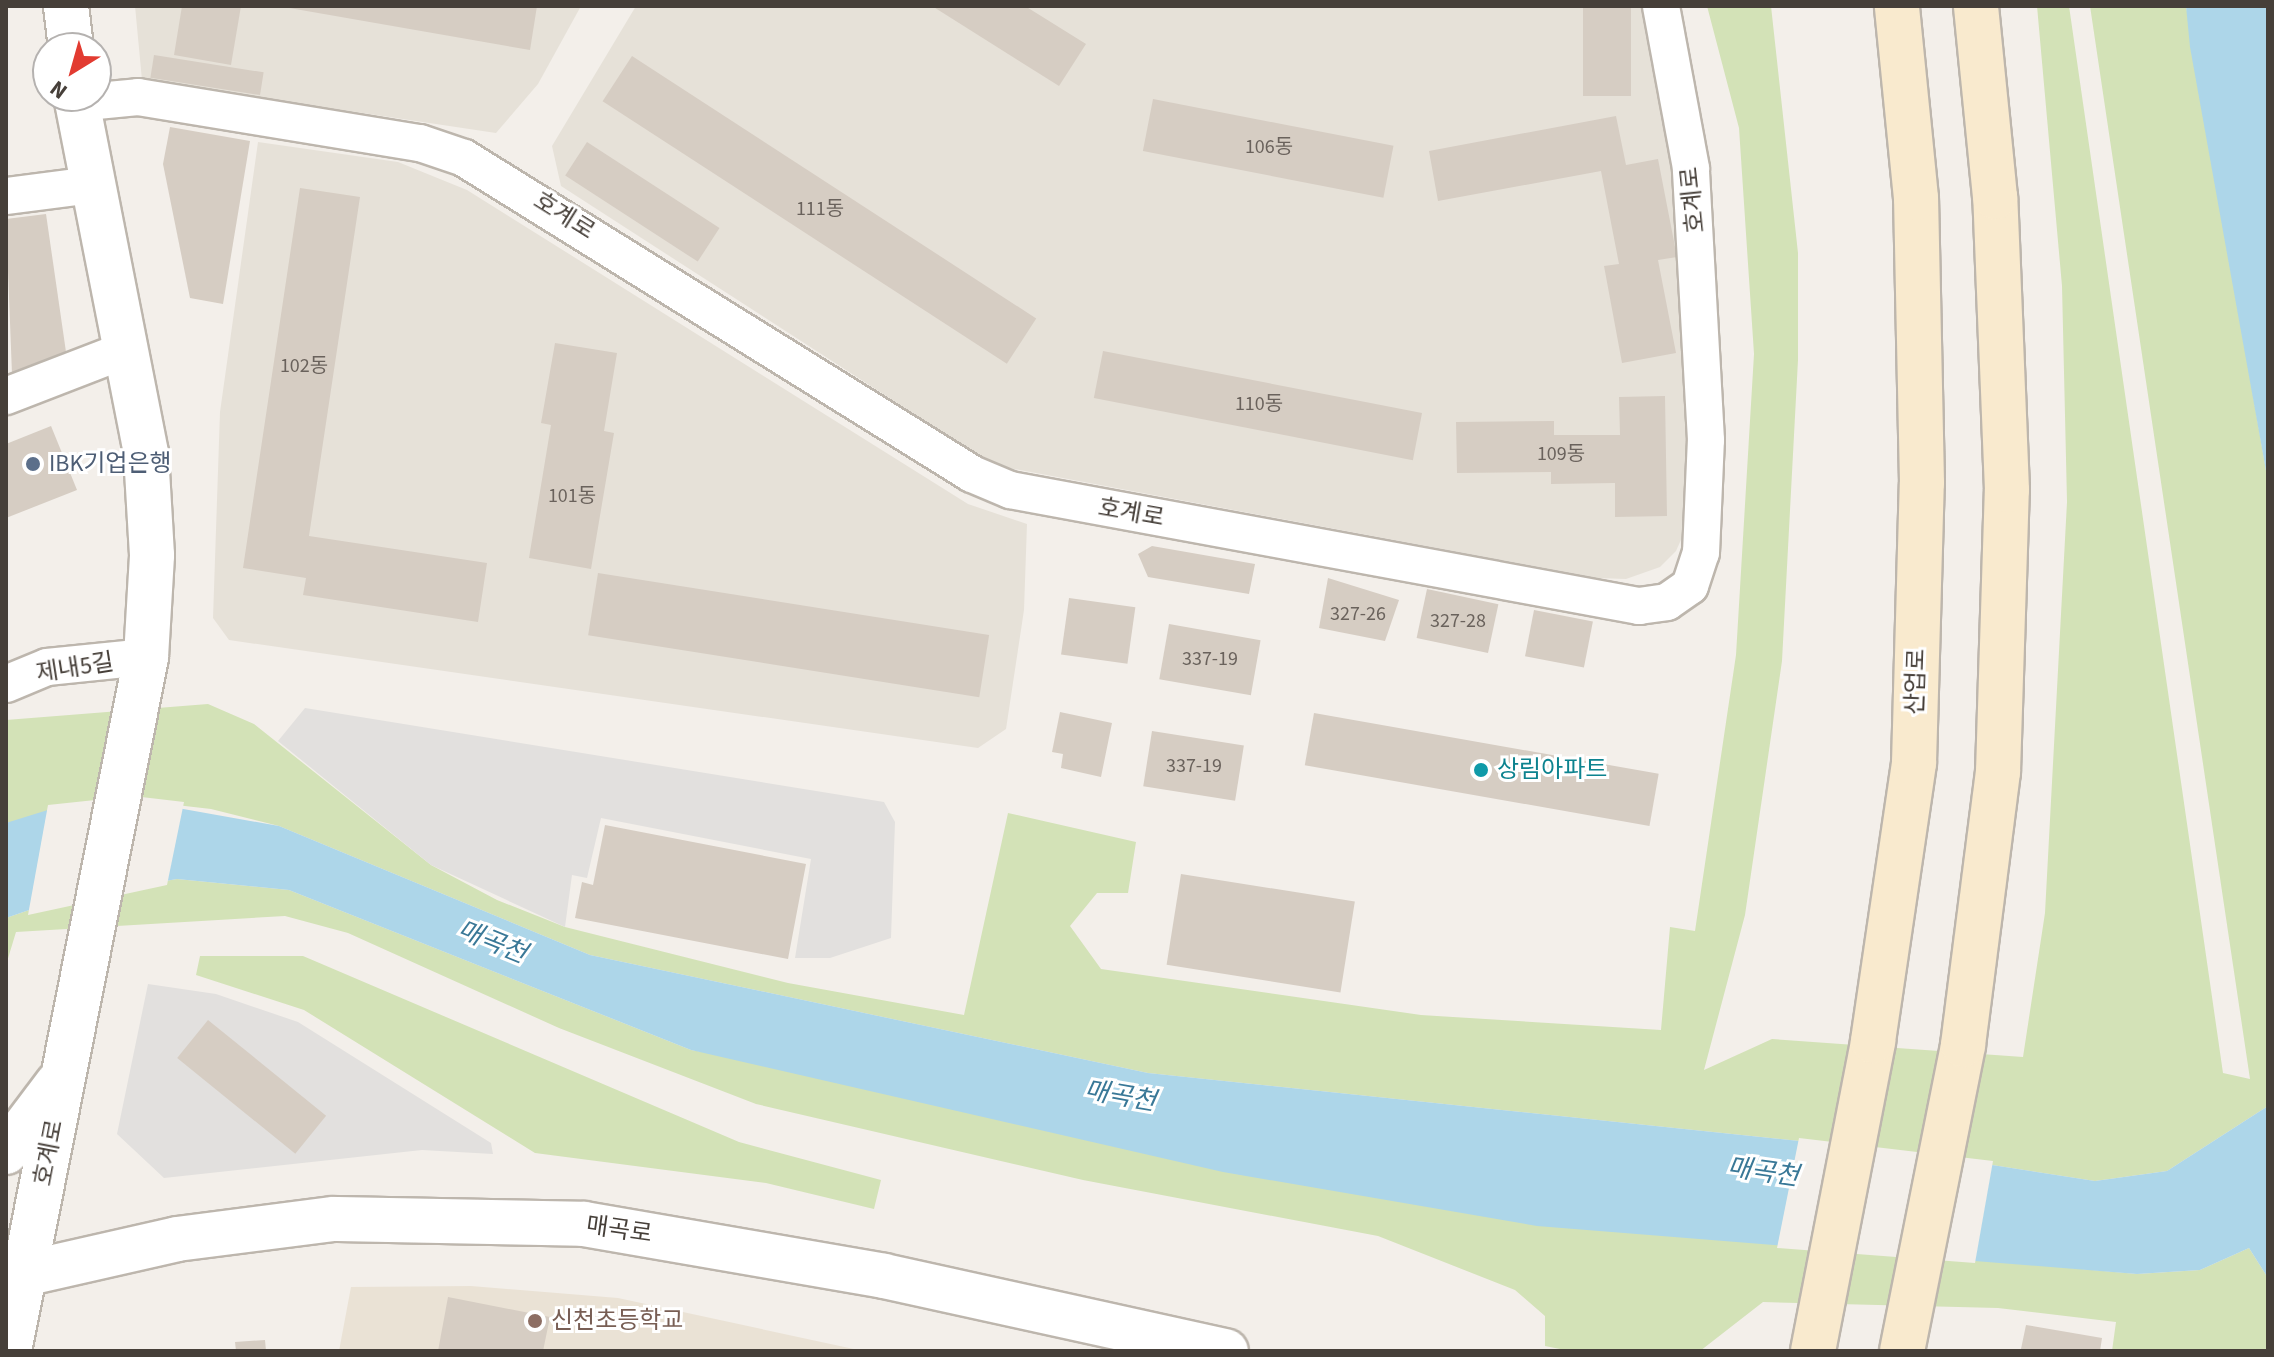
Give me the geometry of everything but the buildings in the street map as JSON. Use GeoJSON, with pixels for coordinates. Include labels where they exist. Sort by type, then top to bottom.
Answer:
{"type":"FeatureCollection","features":[{"type":"Feature","properties":{"kind":"main road","name":"산업로"},"geometry":{"type":"LineString","coordinates":[[1816,1336],[1873,1041],[1914,763],[1922,483],[1916,198],[1897,6]]}},
{"type":"Feature","properties":{"kind":"main road"},"geometry":{"type":"LineString","coordinates":[[1904,1343],[1963,1045],[1998,772],[2007,490],[1995,197],[1976,6]]}},
{"type":"Feature","properties":{"kind":"street"},"geometry":{"type":"LineString","coordinates":[[66,6],[69,32]]}},
{"type":"Feature","properties":{"kind":"street","name":"호계로"},"geometry":{"type":"LineString","coordinates":[[112,98],[138,97],[420,143],[464,158],[972,474],[1010,490],[1639,606],[1667,602],[1690,586],[1701,553],[1706,440],[1691,168],[1661,6]]}},
{"type":"Feature","properties":{"kind":"street","name":"호계로"},"geometry":{"type":"LineString","coordinates":[[9,1351],[16,1275],[65,1075],[146,657],[152,555],[147,468],[78,112]]}},
{"type":"Feature","properties":{"kind":"street"},"geometry":{"type":"LineString","coordinates":[[6,196],[92,185]]}},
{"type":"Feature","properties":{"kind":"street"},"geometry":{"type":"LineString","coordinates":[[6,396],[125,350]]}},
{"type":"Feature","properties":{"kind":"street","name":"제내5길"},"geometry":{"type":"LineString","coordinates":[[6,684],[47,667],[146,657]]}},
{"type":"Feature","properties":{"kind":"street"},"geometry":{"type":"LineString","coordinates":[[6,1152],[65,1075]]}},
{"type":"Feature","properties":{"kind":"street","name":"매곡로"},"geometry":{"type":"LineString","coordinates":[[16,1275],[177,1239],[334,1219],[584,1224],[884,1276],[1226,1351]]}},
{"type":"Feature","properties":{"kind":"shaded area"},"geometry":{"type":"Polygon","coordinates":[[[135,6],[581,6],[538,84],[496,133],[142,80],[135,6]]]}},
{"type":"Feature","properties":{"kind":"shaded area"},"geometry":{"type":"Polygon","coordinates":[[[636,6],[1646,6],[1677,172],[1691,441],[1684,533],[1676,551],[1660,567],[1626,579],[1597,578],[993,465],[561,186],[552,146],[636,6]]]}},
{"type":"Feature","properties":{"kind":"shaded area"},"geometry":{"type":"Polygon","coordinates":[[[258,142],[398,162],[467,190],[968,504],[1027,524],[1024,610],[1006,729],[978,748],[229,640],[213,618],[220,412],[258,142]]]}},
{"type":"Feature","properties":{"kind":"shaded area"},"geometry":{"type":"Polygon","coordinates":[[[305,708],[884,802],[895,822],[891,938],[830,958],[795,958],[811,859],[601,818],[587,878],[572,875],[565,927],[431,865],[278,741],[305,708]]]}},
{"type":"Feature","properties":{"kind":"shaded area"},"geometry":{"type":"Polygon","coordinates":[[[148,984],[216,994],[298,1022],[491,1143],[493,1154],[422,1150],[164,1178],[117,1134],[148,984]]]}},
{"type":"Feature","properties":{"kind":"shaded area","name":"신천초등학교"},"geometry":{"type":"Polygon","coordinates":[[[471,1286],[618,1298],[863,1351],[339,1351],[351,1287],[471,1286]]]}},
{"type":"Feature","properties":{"kind":"green space"},"geometry":{"type":"Polygon","coordinates":[[[1707,6],[1771,6],[1798,253],[1798,360],[1782,661],[1745,915],[1704,1070],[1772,1039],[2023,1057],[2045,913],[2067,502],[2062,286],[2037,6],[2069,6],[2223,1073],[2250,1079],[2090,6],[2186,6],[2268,482],[2268,1106],[2167,1171],[2095,1181],[1915,1153],[1148,1073],[590,955],[279,826],[211,809],[133,800],[6,823],[6,720],[208,704],[254,724],[431,865],[497,900],[565,927],[788,983],[964,1015],[1008,813],[1136,842],[1128,893],[1097,893],[1070,926],[1101,969],[1421,1015],[1661,1030],[1670,927],[1695,931],[1736,655],[1754,354],[1739,128],[1707,6]]]}},
{"type":"Feature","properties":{"kind":"green space"},"geometry":{"type":"Polygon","coordinates":[[[177,879],[289,890],[691,1050],[2003,1262],[2137,1274],[2200,1270],[2249,1248],[2268,1278],[2268,1351],[2112,1351],[2116,1322],[1998,1308],[1763,1302],[1700,1351],[1570,1351],[1545,1346],[1545,1316],[1515,1290],[1378,1236],[1083,1180],[756,1104],[559,1028],[348,933],[285,916],[16,932],[6,965],[6,918],[61,899],[177,879]]]}},
{"type":"Feature","properties":{"kind":"green space"},"geometry":{"type":"Polygon","coordinates":[[[200,956],[303,956],[739,1142],[881,1180],[874,1209],[766,1183],[535,1153],[304,1010],[196,975],[200,956]]]}},
{"type":"Feature","properties":{"kind":"water"},"geometry":{"type":"Polygon","coordinates":[[[2186,6],[2268,6],[2268,482],[2190,47],[2186,6]]]}},
{"type":"Feature","properties":{"kind":"water","name":"매곡천"},"geometry":{"type":"Polygon","coordinates":[[[133,800],[279,826],[590,955],[1148,1073],[1915,1153],[2095,1181],[2167,1171],[2268,1106],[2268,1278],[2249,1248],[2200,1270],[2137,1274],[1537,1226],[1223,1172],[691,1050],[289,890],[177,879],[61,899],[6,918],[6,823],[67,804],[133,800]]]}},
{"type":"Feature","properties":{"kind":"pier"},"geometry":{"type":"Polygon","coordinates":[[[133,796],[184,802],[167,885],[28,915],[48,805],[133,796]]]}},
{"type":"Feature","properties":{"kind":"pier"},"geometry":{"type":"Polygon","coordinates":[[[1799,1138],[1993,1161],[1975,1263],[1777,1248],[1799,1138]]]}},
{"type":"Feature","properties":{"kind":"place","name":"IBK기업은행"},"geometry":{"type":"Point","coordinates":[33,464]}},
{"type":"Feature","properties":{"kind":"place","name":"상림아파트"},"geometry":{"type":"Point","coordinates":[1481,770]}},
{"type":"Feature","properties":{"kind":"place","name":"신천초등학교"},"geometry":{"type":"Point","coordinates":[535,1321]}}]}
